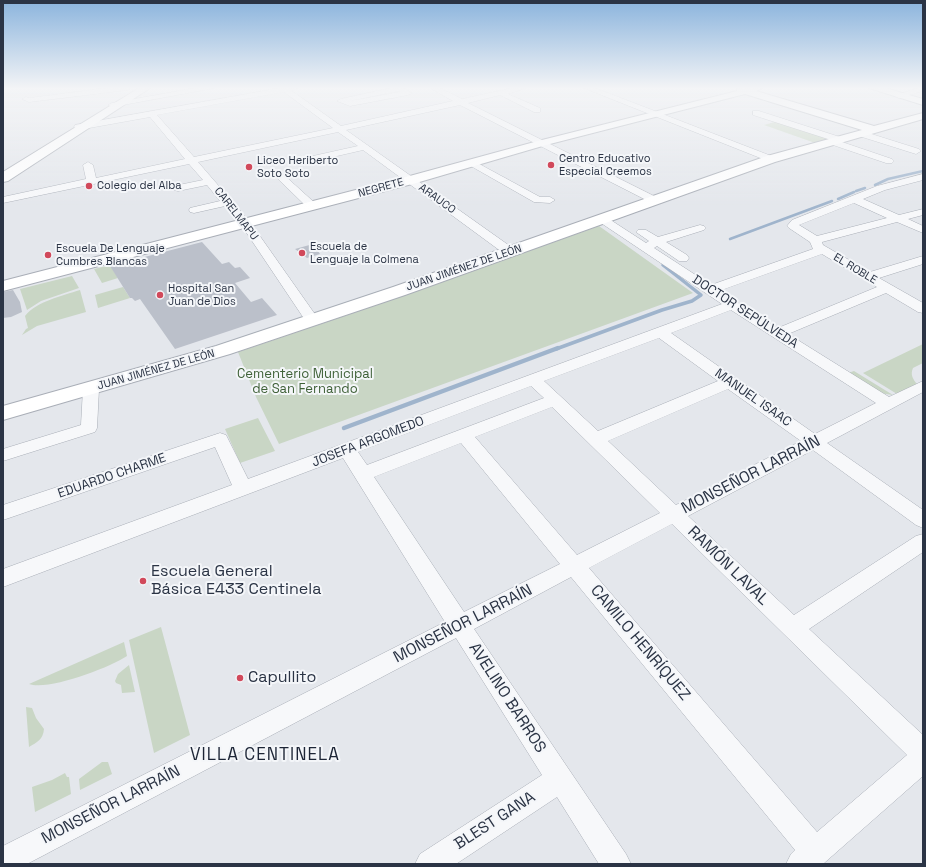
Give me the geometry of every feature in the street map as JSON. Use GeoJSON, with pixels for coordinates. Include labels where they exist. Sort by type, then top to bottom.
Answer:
{"type":"FeatureCollection","features":[{"type":"Feature","properties":{"kind":"main road"},"geometry":{"type":"LineString","coordinates":[[3,173],[79,128]]}},
{"type":"Feature","properties":{"kind":"main road"},"geometry":{"type":"LineString","coordinates":[[3,178],[79,128]]}},
{"type":"Feature","properties":{"kind":"main road","name":"NEGRETE"},"geometry":{"type":"LineString","coordinates":[[3,286],[246,224],[598,128]]}},
{"type":"Feature","properties":{"kind":"main road"},"geometry":{"type":"LineString","coordinates":[[858,128],[868,132]]}},
{"type":"Feature","properties":{"kind":"main road","name":"JUAN JIMÉNEZ DE LEÓN"},"geometry":{"type":"LineString","coordinates":[[3,413],[215,353],[510,252],[771,159],[880,128]]}},
{"type":"Feature","properties":{"kind":"street","name":"CARELMAPU"},"geometry":{"type":"LineString","coordinates":[[164,128],[246,224],[312,320]]}},
{"type":"Feature","properties":{"kind":"street"},"geometry":{"type":"LineString","coordinates":[[513,128],[654,200]]}},
{"type":"Feature","properties":{"kind":"street"},"geometry":{"type":"LineString","coordinates":[[692,128],[771,159]]}},
{"type":"Feature","properties":{"kind":"street"},"geometry":{"type":"LineString","coordinates":[[800,128],[889,161]]}},
{"type":"Feature","properties":{"kind":"street"},"geometry":{"type":"LineString","coordinates":[[3,200],[340,129]]}},
{"type":"Feature","properties":{"kind":"street","name":"ARAUCO"},"geometry":{"type":"LineString","coordinates":[[340,129],[510,252]]}},
{"type":"Feature","properties":{"kind":"street"},"geometry":{"type":"LineString","coordinates":[[868,132],[916,151]]}},
{"type":"Feature","properties":{"kind":"street"},"geometry":{"type":"LineString","coordinates":[[317,169],[302,161],[366,147]]}},
{"type":"Feature","properties":{"kind":"street"},"geometry":{"type":"LineString","coordinates":[[472,163],[538,200],[550,200]]}},
{"type":"Feature","properties":{"kind":"street"},"geometry":{"type":"LineString","coordinates":[[88,165],[92,182]]}},
{"type":"Feature","properties":{"kind":"street"},"geometry":{"type":"LineString","coordinates":[[280,176],[312,206]]}},
{"type":"Feature","properties":{"kind":"street"},"geometry":{"type":"LineString","coordinates":[[854,199],[881,188],[923,177]]}},
{"type":"Feature","properties":{"kind":"street"},"geometry":{"type":"LineString","coordinates":[[178,188],[210,181]]}},
{"type":"Feature","properties":{"kind":"street"},"geometry":{"type":"LineString","coordinates":[[854,199],[923,230]]}},
{"type":"Feature","properties":{"kind":"street","name":"EL ROBLE"},"geometry":{"type":"LineString","coordinates":[[854,199],[794,224],[794,227],[818,245],[868,277],[923,309]]}},
{"type":"Feature","properties":{"kind":"street"},"geometry":{"type":"LineString","coordinates":[[194,210],[228,202]]}},
{"type":"Feature","properties":{"kind":"street"},"geometry":{"type":"LineString","coordinates":[[709,290],[818,245],[897,218],[923,212]]}},
{"type":"Feature","properties":{"kind":"street","name":"DOCTOR SEPÚLVEDA"},"geometry":{"type":"LineString","coordinates":[[608,217],[652,245],[709,290],[889,404]]}},
{"type":"Feature","properties":{"kind":"street"},"geometry":{"type":"LineString","coordinates":[[652,245],[700,228]]}},
{"type":"Feature","properties":{"kind":"street"},"geometry":{"type":"LineString","coordinates":[[652,245],[683,258]]}},
{"type":"Feature","properties":{"kind":"street"},"geometry":{"type":"LineString","coordinates":[[868,277],[923,260]]}},
{"type":"Feature","properties":{"kind":"street"},"geometry":{"type":"LineString","coordinates":[[777,333],[886,288]]}},
{"type":"Feature","properties":{"kind":"street","name":"JOSEFA ARGOMEDO"},"geometry":{"type":"LineString","coordinates":[[3,578],[732,305]]}},
{"type":"Feature","properties":{"kind":"street","name":"MANUEL ISAAC"},"geometry":{"type":"LineString","coordinates":[[660,332],[923,520]]}},
{"type":"Feature","properties":{"kind":"street","name":"RAMÓN LAVAL"},"geometry":{"type":"LineString","coordinates":[[534,380],[923,753]]}},
{"type":"Feature","properties":{"kind":"street"},"geometry":{"type":"LineString","coordinates":[[596,439],[730,382]]}},
{"type":"Feature","properties":{"kind":"street","name":"MONSEÑOR LARRAÍN"},"geometry":{"type":"LineString","coordinates":[[3,861],[923,386]]}},
{"type":"Feature","properties":{"kind":"street"},"geometry":{"type":"LineString","coordinates":[[3,455],[89,428],[91,389]]}},
{"type":"Feature","properties":{"kind":"street"},"geometry":{"type":"LineString","coordinates":[[363,474],[555,400]]}},
{"type":"Feature","properties":{"kind":"street","name":"CAMILO HENRÍQUEZ"},"geometry":{"type":"LineString","coordinates":[[464,435],[575,566],[808,858]]}},
{"type":"Feature","properties":{"kind":"street","name":"EDUARDO CHARME"},"geometry":{"type":"LineString","coordinates":[[3,513],[220,439],[243,488]]}},
{"type":"Feature","properties":{"kind":"street","name":"AVELINO BARROS"},"geometry":{"type":"LineString","coordinates":[[347,449],[460,626],[616,864]]}},
{"type":"Feature","properties":{"kind":"street"},"geometry":{"type":"LineString","coordinates":[[792,628],[923,542]]}},
{"type":"Feature","properties":{"kind":"street"},"geometry":{"type":"LineString","coordinates":[[808,858],[923,759]]}},
{"type":"Feature","properties":{"kind":"street","name":"BLEST GANA"},"geometry":{"type":"LineString","coordinates":[[430,864],[560,779]]}},
{"type":"Feature","properties":{"kind":"green space"},"geometry":{"type":"Polygon","coordinates":[[[774,128],[802,128],[832,138],[815,143],[774,128]]]}},
{"type":"Feature","properties":{"kind":"green space","name":"Cementerio Municipal de San Fernando"},"geometry":{"type":"Polygon","coordinates":[[[599,226],[693,293],[279,444],[256,397],[238,352],[599,226]]]}},
{"type":"Feature","properties":{"kind":"green space"},"geometry":{"type":"Polygon","coordinates":[[[110,265],[118,278],[102,283],[94,269],[110,265]]]}},
{"type":"Feature","properties":{"kind":"green space"},"geometry":{"type":"Polygon","coordinates":[[[72,276],[79,288],[41,301],[27,310],[20,289],[72,276]]]}},
{"type":"Feature","properties":{"kind":"green space"},"geometry":{"type":"Polygon","coordinates":[[[123,287],[130,298],[98,308],[95,295],[123,287]]]}},
{"type":"Feature","properties":{"kind":"green space"},"geometry":{"type":"Polygon","coordinates":[[[80,290],[86,312],[37,326],[22,335],[28,328],[25,316],[36,306],[80,290]]]}},
{"type":"Feature","properties":{"kind":"green space"},"geometry":{"type":"Polygon","coordinates":[[[923,344],[923,363],[913,368],[912,373],[913,379],[917,384],[897,394],[863,373],[923,344]]]}},
{"type":"Feature","properties":{"kind":"green space"},"geometry":{"type":"Polygon","coordinates":[[[854,371],[893,395],[879,393],[848,373],[854,371]]]}},
{"type":"Feature","properties":{"kind":"green space"},"geometry":{"type":"Polygon","coordinates":[[[258,418],[275,451],[240,463],[225,429],[258,418]]]}},
{"type":"Feature","properties":{"kind":"green space"},"geometry":{"type":"Polygon","coordinates":[[[161,627],[190,735],[154,753],[129,640],[161,627]]]}},
{"type":"Feature","properties":{"kind":"green space"},"geometry":{"type":"Polygon","coordinates":[[[124,642],[127,656],[107,666],[64,681],[50,684],[29,684],[124,642]]]}},
{"type":"Feature","properties":{"kind":"green space"},"geometry":{"type":"Polygon","coordinates":[[[129,665],[135,692],[122,693],[121,685],[115,681],[118,674],[129,665]]]}},
{"type":"Feature","properties":{"kind":"green space"},"geometry":{"type":"Polygon","coordinates":[[[26,707],[32,708],[36,718],[44,729],[41,738],[29,747],[26,707]]]}},
{"type":"Feature","properties":{"kind":"green space"},"geometry":{"type":"Polygon","coordinates":[[[102,762],[108,762],[112,774],[80,790],[79,779],[102,762]]]}},
{"type":"Feature","properties":{"kind":"green space"},"geometry":{"type":"Polygon","coordinates":[[[65,773],[67,777],[69,777],[71,794],[35,812],[32,787],[52,780],[65,773]]]}},
{"type":"Feature","properties":{"kind":"building","name":"Hospital San Juan de Dios"},"geometry":{"type":"Polygon","coordinates":[[[202,242],[222,264],[229,262],[235,268],[240,267],[250,278],[235,283],[251,302],[262,298],[277,315],[175,349],[140,299],[135,301],[130,298],[110,266],[202,242]]]}},
{"type":"Feature","properties":{"kind":"building"},"geometry":{"type":"Polygon","coordinates":[[[313,244],[320,254],[307,258],[295,249],[313,244]]]}},
{"type":"Feature","properties":{"kind":"building"},"geometry":{"type":"Polygon","coordinates":[[[13,290],[20,302],[22,312],[11,317],[3,318],[3,292],[13,290]]]}},
{"type":"Feature","properties":{"kind":"waterway"},"geometry":{"type":"LineString","coordinates":[[875,185],[888,179],[923,171]]}},
{"type":"Feature","properties":{"kind":"waterway"},"geometry":{"type":"LineString","coordinates":[[856,191],[865,188]]}},
{"type":"Feature","properties":{"kind":"waterway"},"geometry":{"type":"LineString","coordinates":[[838,199],[854,192]]}},
{"type":"Feature","properties":{"kind":"waterway"},"geometry":{"type":"LineString","coordinates":[[730,239],[832,201]]}},
{"type":"Feature","properties":{"kind":"waterway"},"geometry":{"type":"LineString","coordinates":[[556,349],[662,310],[692,301],[701,295],[663,265]]}},
{"type":"Feature","properties":{"kind":"waterway"},"geometry":{"type":"LineString","coordinates":[[344,428],[558,348]]}},
{"type":"Feature","properties":{"kind":"place","name":"Centro Educativo Especial Creemos"},"geometry":{"type":"Point","coordinates":[551,165]}},
{"type":"Feature","properties":{"kind":"place","name":"Liceo Heriberto Soto Soto"},"geometry":{"type":"Point","coordinates":[249,167]}},
{"type":"Feature","properties":{"kind":"place","name":"Colegio del Alba"},"geometry":{"type":"Point","coordinates":[89,186]}},
{"type":"Feature","properties":{"kind":"place","name":"Escuela de Lenguaje la Colmena"},"geometry":{"type":"Point","coordinates":[302,253]}},
{"type":"Feature","properties":{"kind":"place","name":"Escuela De Lenguaje Cumbres Blancas"},"geometry":{"type":"Point","coordinates":[48,255]}},
{"type":"Feature","properties":{"kind":"place","name":"Hospital San Juan de Dios"},"geometry":{"type":"Point","coordinates":[160,295]}},
{"type":"Feature","properties":{"kind":"place","name":"Escuela General Básica E433 Centinela"},"geometry":{"type":"Point","coordinates":[143,581]}},
{"type":"Feature","properties":{"kind":"place","name":"Capullito"},"geometry":{"type":"Point","coordinates":[240,678]}},
{"type":"Feature","properties":{"kind":"district","name":"VILLA CENTINELA"},"geometry":{"type":"Point","coordinates":[265,755]}}]}
